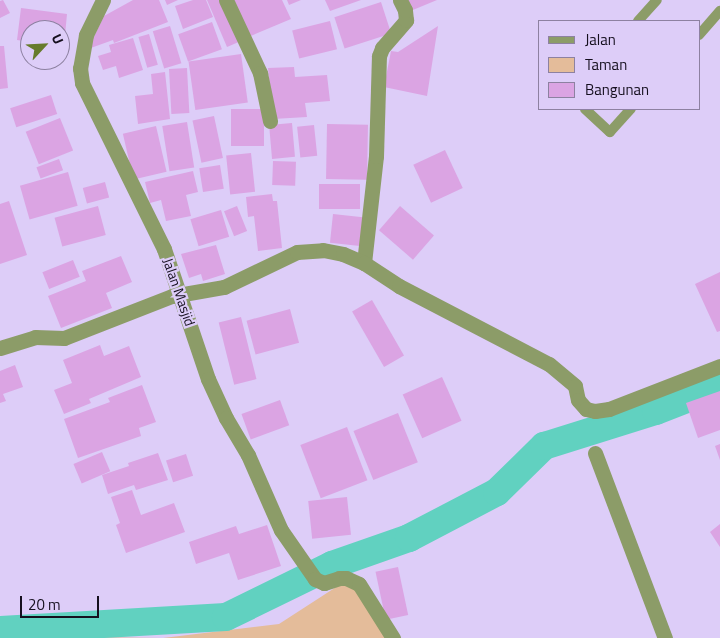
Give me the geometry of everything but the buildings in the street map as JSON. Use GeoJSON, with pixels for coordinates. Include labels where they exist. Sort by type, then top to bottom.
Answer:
{"type":"FeatureCollection","features":[{"type":"Feature","properties":{"kind":"street","name":"Jalan Masjid"},"geometry":{"type":"LineString","coordinates":[[102,0],[86,35],[80,68],[82,83],[164,249],[208,379],[226,418],[248,455],[281,530],[315,579],[324,583],[339,578],[346,578],[359,584],[394,638]]}},
{"type":"Feature","properties":{"kind":"street"},"geometry":{"type":"LineString","coordinates":[[226,0],[260,73],[270,121]]}},
{"type":"Feature","properties":{"kind":"street"},"geometry":{"type":"LineString","coordinates":[[364,263],[376,156],[379,51],[406,20],[405,10],[400,0]]}},
{"type":"Feature","properties":{"kind":"street"},"geometry":{"type":"LineString","coordinates":[[0,348],[35,337],[64,338],[172,296],[181,296],[224,287],[298,252],[323,250],[343,254],[364,263],[399,286],[549,364],[575,386],[578,400],[586,409],[595,411],[609,409],[720,366]]}},
{"type":"Feature","properties":{"kind":"street"},"geometry":{"type":"LineString","coordinates":[[594,453],[664,638]]}},
{"type":"Feature","properties":{"kind":"lane"},"geometry":{"type":"LineString","coordinates":[[639,20],[657,0]]}},
{"type":"Feature","properties":{"kind":"lane"},"geometry":{"type":"LineString","coordinates":[[700,34],[720,11]]}},
{"type":"Feature","properties":{"kind":"lane"},"geometry":{"type":"LineString","coordinates":[[586,110],[610,132],[630,110]]}},
{"type":"Feature","properties":{"kind":"green space"},"geometry":{"type":"Polygon","coordinates":[[[347,580],[398,638],[163,638],[279,624],[347,580]]]}},
{"type":"Feature","properties":{"kind":"green space"},"geometry":{"type":"Polygon","coordinates":[[[0,636],[163,638],[0,638],[0,636]]]}},
{"type":"Feature","properties":{"kind":"waterway"},"geometry":{"type":"LineString","coordinates":[[0,630],[226,617],[332,565],[409,538],[497,492],[544,446],[656,411],[720,386]]}}]}
